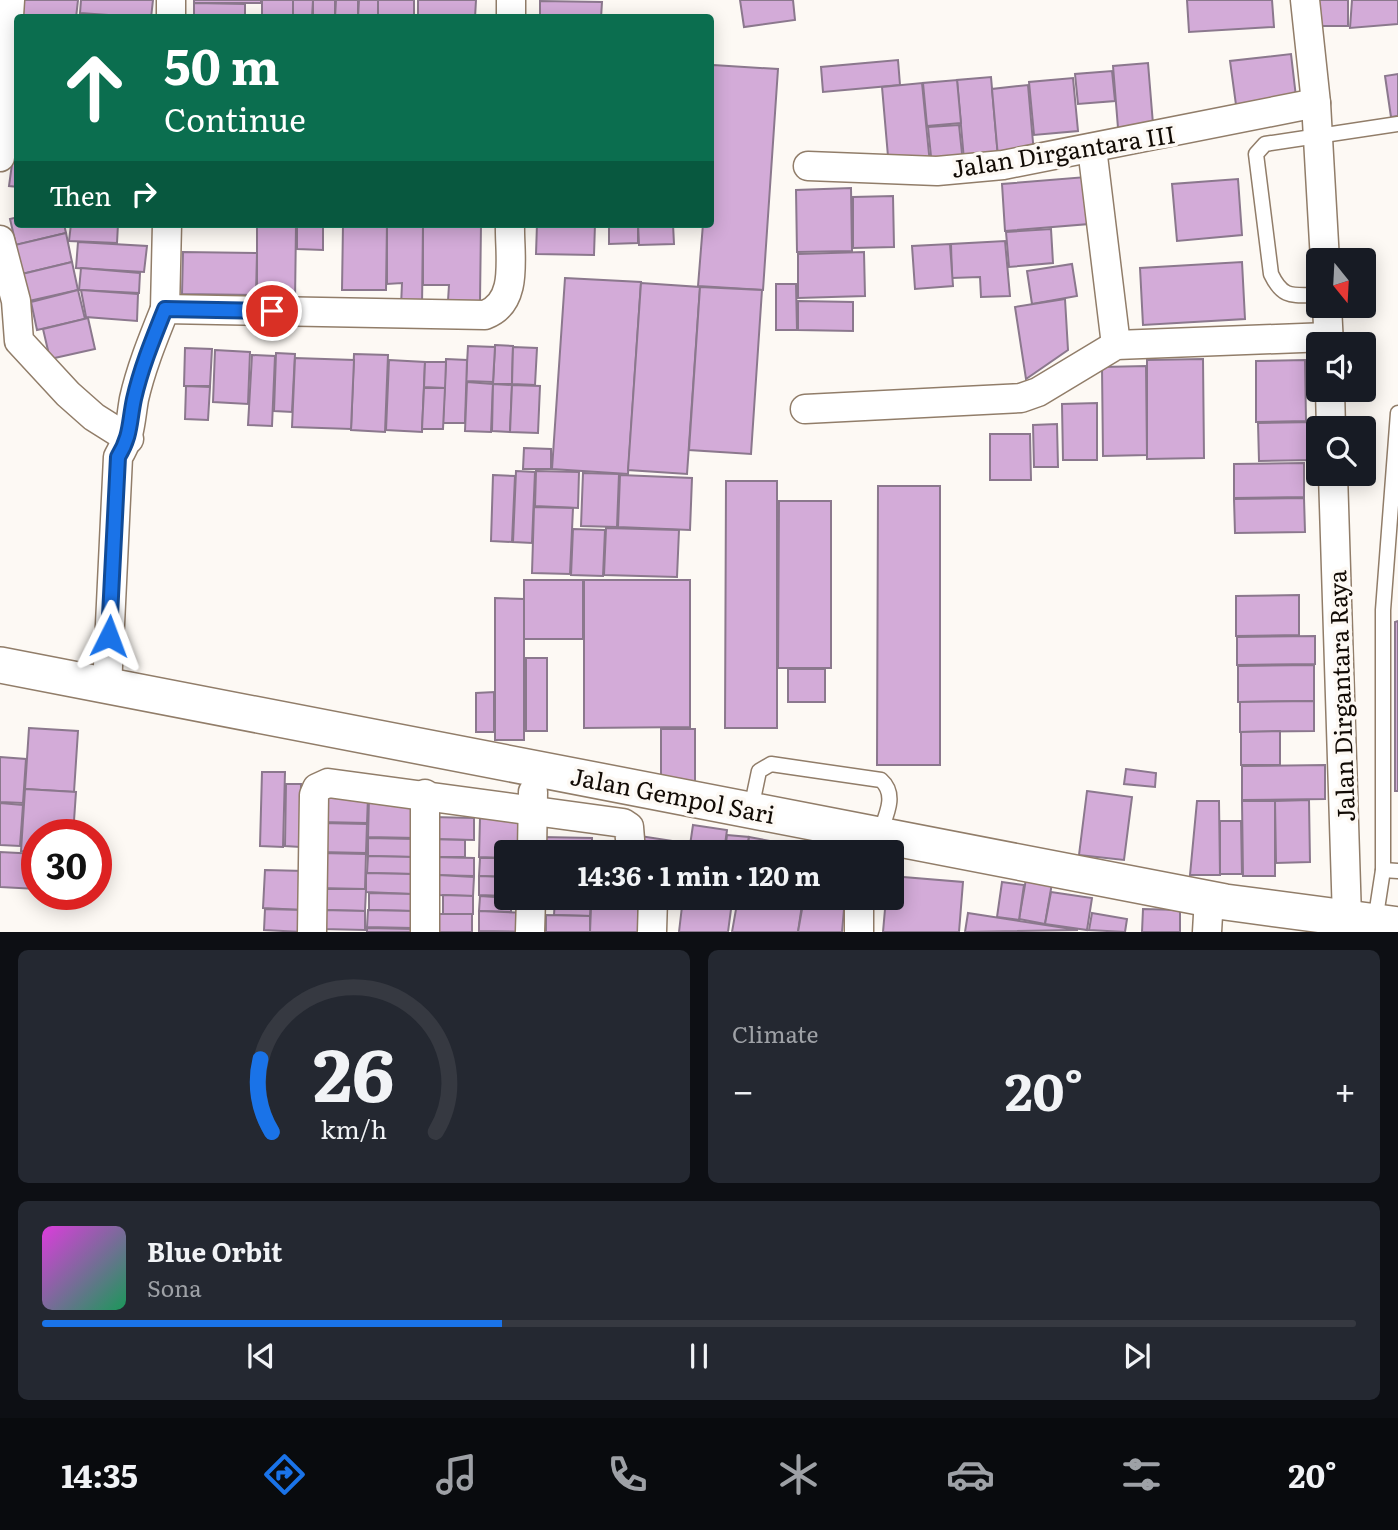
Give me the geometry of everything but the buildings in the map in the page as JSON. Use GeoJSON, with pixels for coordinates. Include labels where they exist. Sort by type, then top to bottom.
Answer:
{"type":"FeatureCollection","features":[{"type":"Feature","properties":{"kind":"street"},"geometry":{"type":"LineString","coordinates":[[0,157],[10,0]]}},
{"type":"Feature","properties":{"kind":"street"},"geometry":{"type":"LineString","coordinates":[[1305,0],[1317,103],[1324,248]]}},
{"type":"Feature","properties":{"kind":"street","name":"Jalan Dirgantara III"},"geometry":{"type":"LineString","coordinates":[[808,166],[937,171],[1003,165],[1317,103]]}},
{"type":"Feature","properties":{"kind":"street"},"geometry":{"type":"LineString","coordinates":[[1092,148],[1116,345]]}},
{"type":"Feature","properties":{"kind":"street"},"geometry":{"type":"LineString","coordinates":[[116,689],[135,460],[129,439],[134,399],[143,365],[165,309],[167,228]]}},
{"type":"Feature","properties":{"kind":"street"},"geometry":{"type":"LineString","coordinates":[[165,309],[485,314],[496,310],[506,299],[510,228]]}},
{"type":"Feature","properties":{"kind":"street"},"geometry":{"type":"LineString","coordinates":[[0,240],[16,301],[10,340],[94,417],[129,439]]}},
{"type":"Feature","properties":{"kind":"street"},"geometry":{"type":"LineString","coordinates":[[805,408],[1021,398],[1038,392],[1116,345],[1306,341]]}},
{"type":"Feature","properties":{"kind":"street","name":"Jalan Dirgantara Raya"},"geometry":{"type":"LineString","coordinates":[[1334,486],[1374,924]]}},
{"type":"Feature","properties":{"kind":"street","name":"Jalan Gempol Sari"},"geometry":{"type":"LineString","coordinates":[[0,664],[116,689],[533,789],[751,809],[867,840]]}},
{"type":"Feature","properties":{"kind":"street"},"geometry":{"type":"LineString","coordinates":[[312,932],[314,795],[317,788],[328,783],[425,794],[533,789],[622,823],[629,827],[630,840]]}},
{"type":"Feature","properties":{"kind":"street"},"geometry":{"type":"LineString","coordinates":[[532,840],[533,789]]}},
{"type":"Feature","properties":{"kind":"street"},"geometry":{"type":"LineString","coordinates":[[425,794],[425,932]]}},
{"type":"Feature","properties":{"kind":"street","name":"Jalan Gempol Sari"},"geometry":{"type":"LineString","coordinates":[[904,848],[1216,916],[1291,916],[1374,924]]}},
{"type":"Feature","properties":{"kind":"street"},"geometry":{"type":"LineString","coordinates":[[530,932],[531,910]]}},
{"type":"Feature","properties":{"kind":"street"},"geometry":{"type":"LineString","coordinates":[[652,932],[653,910]]}},
{"type":"Feature","properties":{"kind":"street"},"geometry":{"type":"LineString","coordinates":[[859,910],[859,932]]}},
{"type":"Feature","properties":{"kind":"lane"},"geometry":{"type":"LineString","coordinates":[[1306,295],[1287,295],[1278,289],[1271,274],[1256,154],[1265,144],[1398,124]]}},
{"type":"Feature","properties":{"kind":"lane"},"geometry":{"type":"LineString","coordinates":[[1374,924],[1391,870],[1392,817],[1383,610],[1398,414]]}},
{"type":"Feature","properties":{"kind":"lane"},"geometry":{"type":"LineString","coordinates":[[751,809],[759,771],[771,764],[881,780],[889,787],[891,795],[867,840]]}},
{"type":"Feature","properties":{"kind":"route"},"geometry":{"type":"LineString","coordinates":[[109,636],[118,457],[129,439],[134,399],[146,354],[165,309],[272,311]]}}]}
